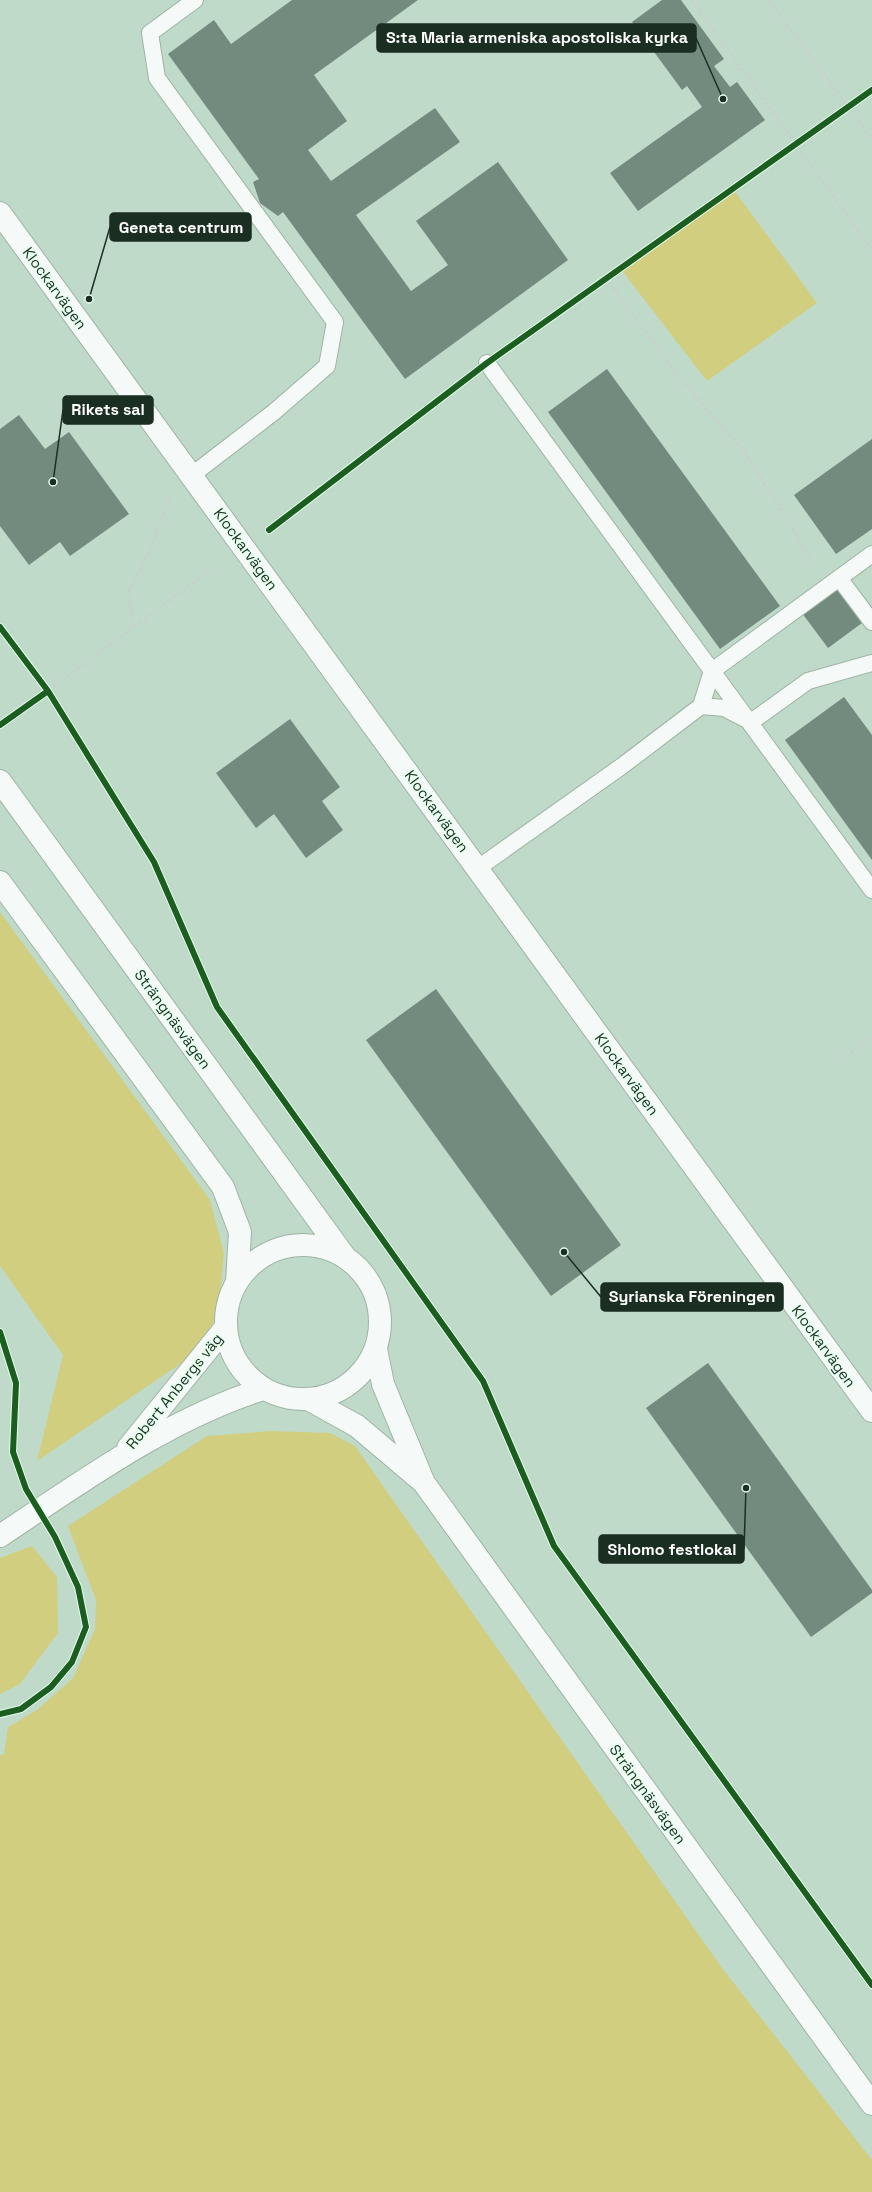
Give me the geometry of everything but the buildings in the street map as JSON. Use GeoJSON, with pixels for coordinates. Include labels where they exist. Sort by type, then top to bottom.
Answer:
{"type":"FeatureCollection","features":[{"type":"Feature","properties":{"kind":"main road","name":"Klockarvägen"},"geometry":{"type":"LineString","coordinates":[[0,213],[872,1411]]}},
{"type":"Feature","properties":{"kind":"main road","name":"Strängnäsvägen"},"geometry":{"type":"LineString","coordinates":[[0,781],[345,1257]]}},
{"type":"Feature","properties":{"kind":"main road"},"geometry":{"type":"LineString","coordinates":[[0,882],[222,1187],[240,1232],[237,1282]]}},
{"type":"Feature","properties":{"kind":"main road"},"geometry":{"type":"LineString","coordinates":[[298,1245],[313,1246],[329,1249],[345,1257],[358,1268],[369,1281],[378,1303],[380,1333],[376,1349],[367,1366],[354,1381],[335,1394],[310,1400],[294,1400],[279,1396],[263,1389],[241,1368],[232,1351],[226,1327],[229,1300],[237,1282],[256,1261],[267,1254],[282,1248],[298,1245]]}},
{"type":"Feature","properties":{"kind":"main road","name":"Robert Anbergs väg"},"geometry":{"type":"LineString","coordinates":[[122,1455],[226,1327]]}},
{"type":"Feature","properties":{"kind":"main road","name":"Strängnäsvägen"},"geometry":{"type":"LineString","coordinates":[[376,1349],[383,1384],[424,1483],[872,2104]]}},
{"type":"Feature","properties":{"kind":"main road","name":"Robert Anbergs väg"},"geometry":{"type":"LineString","coordinates":[[0,1536],[122,1455],[230,1399],[263,1389]]}},
{"type":"Feature","properties":{"kind":"main road","name":"Strängnäsvägen"},"geometry":{"type":"LineString","coordinates":[[310,1400],[357,1426],[424,1483]]}},
{"type":"Feature","properties":{"kind":"lane"},"geometry":{"type":"LineString","coordinates":[[192,475],[274,412],[327,366],[334,322],[157,78],[150,33],[196,0]]}},
{"type":"Feature","properties":{"kind":"lane"},"geometry":{"type":"LineString","coordinates":[[487,363],[712,672],[751,722],[872,890]]}},
{"type":"Feature","properties":{"kind":"lane"},"geometry":{"type":"LineString","coordinates":[[478,868],[622,766],[701,706],[712,672],[872,554]]}},
{"type":"Feature","properties":{"kind":"lane"},"geometry":{"type":"LineString","coordinates":[[834,582],[872,622]]}},
{"type":"Feature","properties":{"kind":"lane"},"geometry":{"type":"LineString","coordinates":[[751,722],[808,681],[872,663]]}},
{"type":"Feature","properties":{"kind":"lane"},"geometry":{"type":"LineString","coordinates":[[701,706],[724,708],[751,722]]}},
{"type":"Feature","properties":{"kind":"path"},"geometry":{"type":"LineString","coordinates":[[692,0],[872,250]]}},
{"type":"Feature","properties":{"kind":"path"},"geometry":{"type":"LineString","coordinates":[[769,0],[872,139]]}},
{"type":"Feature","properties":{"kind":"path"},"geometry":{"type":"LineString","coordinates":[[843,111],[854,103]]}},
{"type":"Feature","properties":{"kind":"path"},"geometry":{"type":"LineString","coordinates":[[789,149],[801,140]]}},
{"type":"Feature","properties":{"kind":"path"},"geometry":{"type":"LineString","coordinates":[[600,282],[609,276],[668,364],[718,424],[743,450],[834,582]]}},
{"type":"Feature","properties":{"kind":"path"},"geometry":{"type":"LineString","coordinates":[[134,627],[128,593],[152,546],[174,488],[192,475]]}},
{"type":"Feature","properties":{"kind":"path"},"geometry":{"type":"LineString","coordinates":[[42,695],[212,570]]}},
{"type":"Feature","properties":{"kind":"path"},"geometry":{"type":"LineString","coordinates":[[43,684],[52,697]]}},
{"type":"Feature","properties":{"kind":"path"},"geometry":{"type":"LineString","coordinates":[[841,1060],[872,1036]]}},
{"type":"Feature","properties":{"kind":"shaded area"},"geometry":{"type":"Polygon","coordinates":[[[733,189],[817,303],[707,381],[620,268],[733,189]]]}},
{"type":"Feature","properties":{"kind":"shaded area"},"geometry":{"type":"Polygon","coordinates":[[[0,912],[210,1200],[224,1253],[220,1294],[212,1327],[186,1360],[37,1461],[63,1355],[0,1266],[0,912]]]}},
{"type":"Feature","properties":{"kind":"shaded area"},"geometry":{"type":"Polygon","coordinates":[[[271,1431],[330,1433],[355,1446],[722,1968],[872,2160],[872,2192],[0,2192],[0,1756],[4,1754],[8,1727],[37,1710],[73,1678],[95,1629],[96,1600],[68,1526],[207,1436],[271,1431]]]}},
{"type":"Feature","properties":{"kind":"shaded area"},"geometry":{"type":"Polygon","coordinates":[[[32,1546],[57,1577],[58,1633],[20,1684],[0,1694],[0,1558],[32,1546]]]}},
{"type":"Feature","properties":{"kind":"cycle path"},"geometry":{"type":"LineString","coordinates":[[269,530],[487,363],[872,90]]}},
{"type":"Feature","properties":{"kind":"cycle path"},"geometry":{"type":"LineString","coordinates":[[0,627],[48,691],[154,862],[217,1007],[483,1381],[554,1546],[872,1985]]}},
{"type":"Feature","properties":{"kind":"cycle path"},"geometry":{"type":"LineString","coordinates":[[0,725],[48,691]]}},
{"type":"Feature","properties":{"kind":"cycle path"},"geometry":{"type":"LineString","coordinates":[[0,1332],[16,1383],[13,1452],[26,1489],[55,1537],[78,1587],[86,1627],[72,1662],[51,1687],[21,1709],[0,1714]]}},
{"type":"Feature","properties":{"kind":"place","name":"S:ta Maria armeniska apostoliska kyrka"},"geometry":{"type":"Point","coordinates":[723,99]}},
{"type":"Feature","properties":{"kind":"place","name":"Geneta centrum"},"geometry":{"type":"Point","coordinates":[89,299]}},
{"type":"Feature","properties":{"kind":"place","name":"Rikets sal"},"geometry":{"type":"Point","coordinates":[53,482]}},
{"type":"Feature","properties":{"kind":"place","name":"Syrianska Föreningen"},"geometry":{"type":"Point","coordinates":[564,1252]}},
{"type":"Feature","properties":{"kind":"place","name":"Shlomo festlokal"},"geometry":{"type":"Point","coordinates":[746,1488]}}]}
